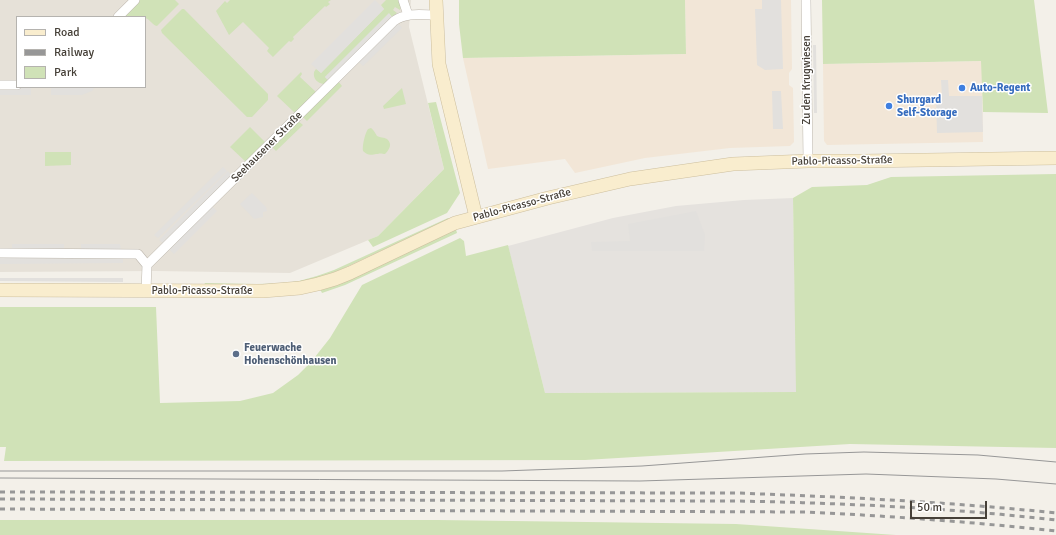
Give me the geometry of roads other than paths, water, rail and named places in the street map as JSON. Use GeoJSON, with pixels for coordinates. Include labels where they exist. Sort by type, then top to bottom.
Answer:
{"type":"FeatureCollection","features":[{"type":"Feature","properties":{"kind":"main road"},"geometry":{"type":"LineString","coordinates":[[436,0],[439,64],[476,217]]}},
{"type":"Feature","properties":{"kind":"main road","name":"Pablo-Picasso-Straße"},"geometry":{"type":"LineString","coordinates":[[0,290],[270,291],[300,288],[318,284],[350,273],[447,226],[582,189],[630,179],[733,164],[808,161],[1056,158]]}},
{"type":"Feature","properties":{"kind":"street"},"geometry":{"type":"LineString","coordinates":[[119,16],[135,0]]}},
{"type":"Feature","properties":{"kind":"street"},"geometry":{"type":"LineString","coordinates":[[403,0],[408,15]]}},
{"type":"Feature","properties":{"kind":"street","name":"Zu den Krugwiesen"},"geometry":{"type":"LineString","coordinates":[[806,0],[808,161]]}},
{"type":"Feature","properties":{"kind":"street","name":"Seehausener Straße"},"geometry":{"type":"LineString","coordinates":[[147,265],[394,21],[401,16],[436,14]]}},
{"type":"Feature","properties":{"kind":"street"},"geometry":{"type":"LineString","coordinates":[[0,85],[16,85]]}},
{"type":"Feature","properties":{"kind":"street"},"geometry":{"type":"LineString","coordinates":[[0,253],[138,254],[147,265],[146,290]]}},
{"type":"Feature","properties":{"kind":"tram line"},"geometry":{"type":"LineString","coordinates":[[0,471],[502,471],[642,466],[805,454],[864,452],[978,455],[1056,462]]}},
{"type":"Feature","properties":{"kind":"tram line"},"geometry":{"type":"LineString","coordinates":[[0,478],[640,481],[866,474],[996,479],[1056,484]]}},
{"type":"Feature","properties":{"kind":"railway"},"geometry":{"type":"LineString","coordinates":[[0,492],[737,493],[897,500],[1056,513]]}},
{"type":"Feature","properties":{"kind":"railway"},"geometry":{"type":"LineString","coordinates":[[0,499],[736,501],[896,507],[976,512],[1056,520]]}},
{"type":"Feature","properties":{"kind":"railway"},"geometry":{"type":"LineString","coordinates":[[0,509],[806,512],[869,515],[1056,531]]}},
{"type":"Feature","properties":{"kind":"place","name":"Auto-Regent"},"geometry":{"type":"Point","coordinates":[962,88]}},
{"type":"Feature","properties":{"kind":"place","name":"Shurgard Self-Storage"},"geometry":{"type":"Point","coordinates":[889,106]}},
{"type":"Feature","properties":{"kind":"place","name":"Feuerwache Hohenschönhausen"},"geometry":{"type":"Point","coordinates":[236,354]}}]}
